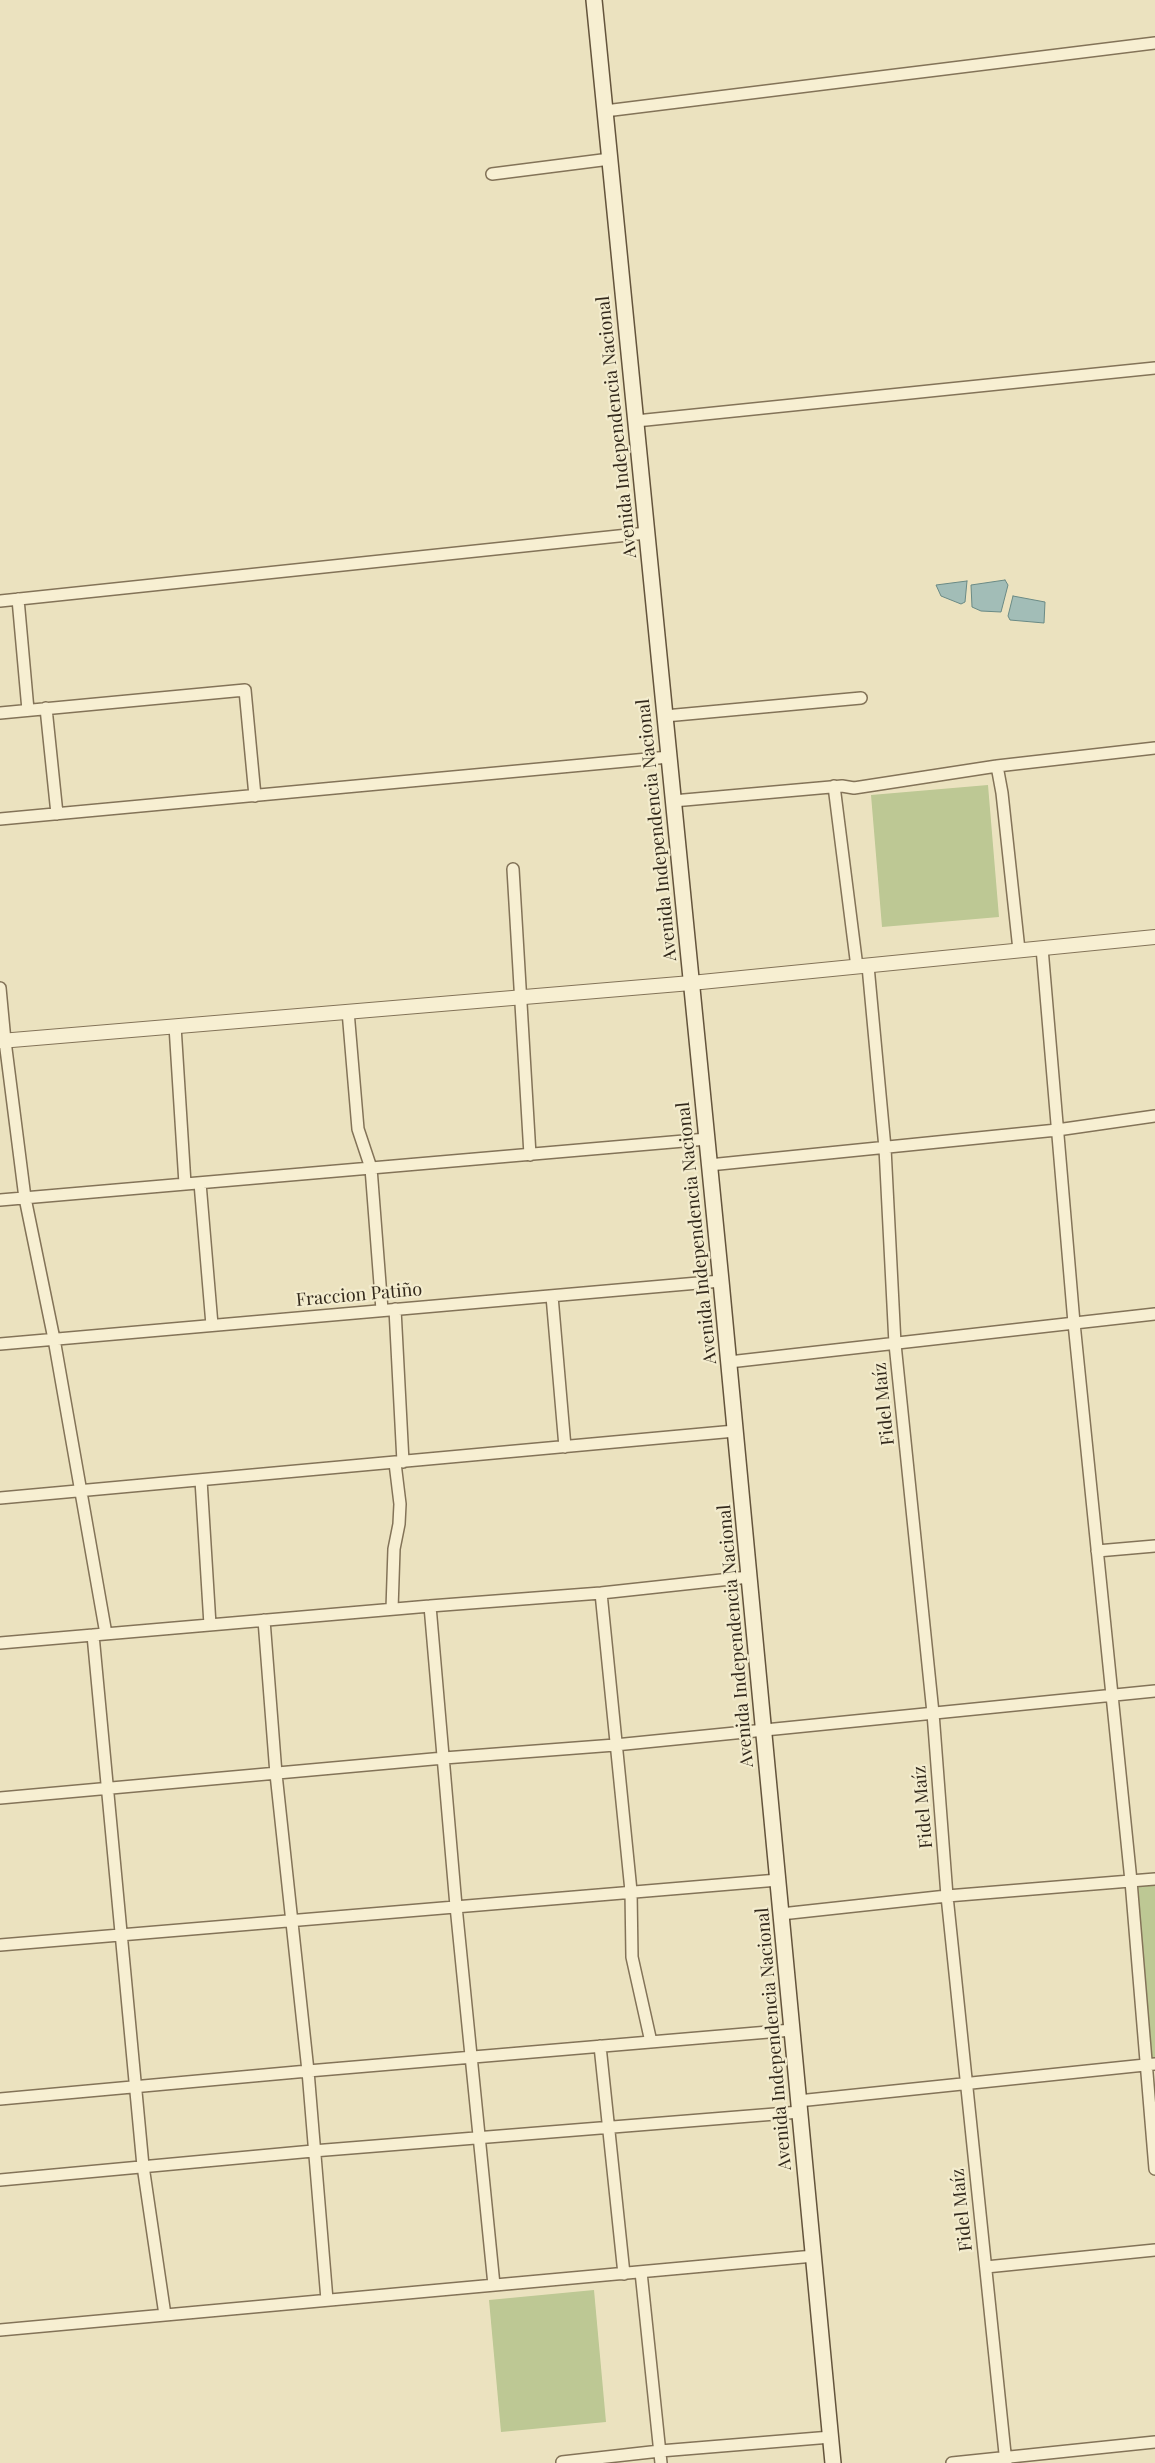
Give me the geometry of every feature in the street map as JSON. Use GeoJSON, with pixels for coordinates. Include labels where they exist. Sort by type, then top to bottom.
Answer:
{"type":"FeatureCollection","features":[{"type":"Feature","properties":{"kind":"main road","name":"Avenida Independencia Nacional"},"geometry":{"type":"LineString","coordinates":[[594,0],[721,1281],[833,2463]]}},
{"type":"Feature","properties":{"kind":"street"},"geometry":{"type":"LineString","coordinates":[[605,111],[1155,43]]}},
{"type":"Feature","properties":{"kind":"street"},"geometry":{"type":"LineString","coordinates":[[492,174],[610,159]]}},
{"type":"Feature","properties":{"kind":"street"},"geometry":{"type":"LineString","coordinates":[[636,421],[1155,368]]}},
{"type":"Feature","properties":{"kind":"street"},"geometry":{"type":"LineString","coordinates":[[0,600],[647,533]]}},
{"type":"Feature","properties":{"kind":"street"},"geometry":{"type":"LineString","coordinates":[[18,599],[28,710]]}},
{"type":"Feature","properties":{"kind":"street"},"geometry":{"type":"LineString","coordinates":[[0,713],[245,690],[255,796]]}},
{"type":"Feature","properties":{"kind":"street"},"geometry":{"type":"LineString","coordinates":[[665,716],[861,698]]}},
{"type":"Feature","properties":{"kind":"street"},"geometry":{"type":"LineString","coordinates":[[46,708],[57,814]]}},
{"type":"Feature","properties":{"kind":"street"},"geometry":{"type":"LineString","coordinates":[[673,801],[834,786],[854,788],[997,766],[1155,748]]}},
{"type":"Feature","properties":{"kind":"street"},"geometry":{"type":"LineString","coordinates":[[0,819],[669,758]]}},
{"type":"Feature","properties":{"kind":"street"},"geometry":{"type":"LineString","coordinates":[[997,766],[1002,793],[1019,950]]}},
{"type":"Feature","properties":{"kind":"street","name":"Fidel Maíz"},"geometry":{"type":"LineString","coordinates":[[834,786],[862,966],[885,1148],[895,1344],[933,1713],[947,1896],[1006,2460]]}},
{"type":"Feature","properties":{"kind":"street"},"geometry":{"type":"LineString","coordinates":[[513,869],[530,1155]]}},
{"type":"Feature","properties":{"kind":"street"},"geometry":{"type":"LineString","coordinates":[[2,1041],[691,983],[1155,937]]}},
{"type":"Feature","properties":{"kind":"street"},"geometry":{"type":"LineString","coordinates":[[1042,948],[1074,1324],[1150,2065],[1155,2169]]}},
{"type":"Feature","properties":{"kind":"street"},"geometry":{"type":"LineString","coordinates":[[0,988],[2,1041],[25,1198],[54,1339],[106,1634]]}},
{"type":"Feature","properties":{"kind":"street"},"geometry":{"type":"LineString","coordinates":[[348,1011],[358,1129],[371,1168],[382,1310]]}},
{"type":"Feature","properties":{"kind":"street"},"geometry":{"type":"LineString","coordinates":[[175,1026],[185,1184]]}},
{"type":"Feature","properties":{"kind":"street"},"geometry":{"type":"LineString","coordinates":[[709,1165],[1057,1130],[1155,1116]]}},
{"type":"Feature","properties":{"kind":"street"},"geometry":{"type":"LineString","coordinates":[[0,1200],[707,1140]]}},
{"type":"Feature","properties":{"kind":"street"},"geometry":{"type":"LineString","coordinates":[[200,1183],[212,1325]]}},
{"type":"Feature","properties":{"kind":"street","name":"Fraccion Patiño"},"geometry":{"type":"LineString","coordinates":[[0,1344],[721,1281]]}},
{"type":"Feature","properties":{"kind":"street"},"geometry":{"type":"LineString","coordinates":[[552,1296],[565,1447]]}},
{"type":"Feature","properties":{"kind":"street"},"geometry":{"type":"LineString","coordinates":[[392,1609],[394,1549],[399,1524],[400,1504],[395,1309]]}},
{"type":"Feature","properties":{"kind":"street"},"geometry":{"type":"LineString","coordinates":[[728,1362],[1155,1314]]}},
{"type":"Feature","properties":{"kind":"street"},"geometry":{"type":"LineString","coordinates":[[0,1498],[735,1431]]}},
{"type":"Feature","properties":{"kind":"street"},"geometry":{"type":"LineString","coordinates":[[201,1480],[210,1625]]}},
{"type":"Feature","properties":{"kind":"street"},"geometry":{"type":"LineString","coordinates":[[1097,1551],[1155,1546]]}},
{"type":"Feature","properties":{"kind":"street"},"geometry":{"type":"LineString","coordinates":[[0,1644],[392,1609],[601,1593],[749,1577]]}},
{"type":"Feature","properties":{"kind":"street"},"geometry":{"type":"LineString","coordinates":[[601,1593],[631,1891],[632,1957],[651,2042]]}},
{"type":"Feature","properties":{"kind":"street"},"geometry":{"type":"LineString","coordinates":[[430,1606],[456,1906],[481,2137],[494,2285]]}},
{"type":"Feature","properties":{"kind":"street"},"geometry":{"type":"LineString","coordinates":[[264,1620],[276,1774],[308,2071],[327,2300]]}},
{"type":"Feature","properties":{"kind":"street"},"geometry":{"type":"LineString","coordinates":[[93,1635],[143,2166],[165,2315]]}},
{"type":"Feature","properties":{"kind":"street"},"geometry":{"type":"LineString","coordinates":[[0,1798],[444,1758],[615,1745],[1155,1691]]}},
{"type":"Feature","properties":{"kind":"street"},"geometry":{"type":"LineString","coordinates":[[781,1914],[947,1896],[1155,1879]]}},
{"type":"Feature","properties":{"kind":"street"},"geometry":{"type":"LineString","coordinates":[[0,1945],[778,1880]]}},
{"type":"Feature","properties":{"kind":"street"},"geometry":{"type":"LineString","coordinates":[[0,2100],[308,2071],[792,2030]]}},
{"type":"Feature","properties":{"kind":"street"},"geometry":{"type":"LineString","coordinates":[[600,2046],[624,2274]]}},
{"type":"Feature","properties":{"kind":"street"},"geometry":{"type":"LineString","coordinates":[[0,2180],[314,2150],[610,2127],[799,2106],[967,2083],[1150,2065]]}},
{"type":"Feature","properties":{"kind":"street"},"geometry":{"type":"LineString","coordinates":[[986,2267],[1155,2250]]}},
{"type":"Feature","properties":{"kind":"street"},"geometry":{"type":"LineString","coordinates":[[0,2330],[814,2256]]}},
{"type":"Feature","properties":{"kind":"street"},"geometry":{"type":"LineString","coordinates":[[641,2272],[661,2463]]}},
{"type":"Feature","properties":{"kind":"street"},"geometry":{"type":"LineString","coordinates":[[562,2462],[660,2451],[831,2437]]}},
{"type":"Feature","properties":{"kind":"street"},"geometry":{"type":"LineString","coordinates":[[952,2463],[1006,2460],[1155,2442]]}},
{"type":"Feature","properties":{"kind":"green space"},"geometry":{"type":"Polygon","coordinates":[[[988,785],[999,917],[882,927],[871,795],[988,785]]]}},
{"type":"Feature","properties":{"kind":"green space"},"geometry":{"type":"Polygon","coordinates":[[[1155,1884],[1155,2060],[1147,2060],[1134,1886],[1155,1884]]]}},
{"type":"Feature","properties":{"kind":"green space"},"geometry":{"type":"Polygon","coordinates":[[[594,2290],[606,2422],[501,2432],[489,2300],[594,2290]]]}},
{"type":"Feature","properties":{"kind":"water"},"geometry":{"type":"Polygon","coordinates":[[[1005,580],[1008,585],[1001,612],[981,611],[972,607],[971,585],[1005,580]]]}},
{"type":"Feature","properties":{"kind":"water"},"geometry":{"type":"Polygon","coordinates":[[[967,581],[965,602],[961,604],[941,596],[936,585],[967,581]]]}},
{"type":"Feature","properties":{"kind":"water"},"geometry":{"type":"Polygon","coordinates":[[[1013,596],[1045,602],[1044,623],[1010,620],[1008,616],[1013,596]]]}}]}
